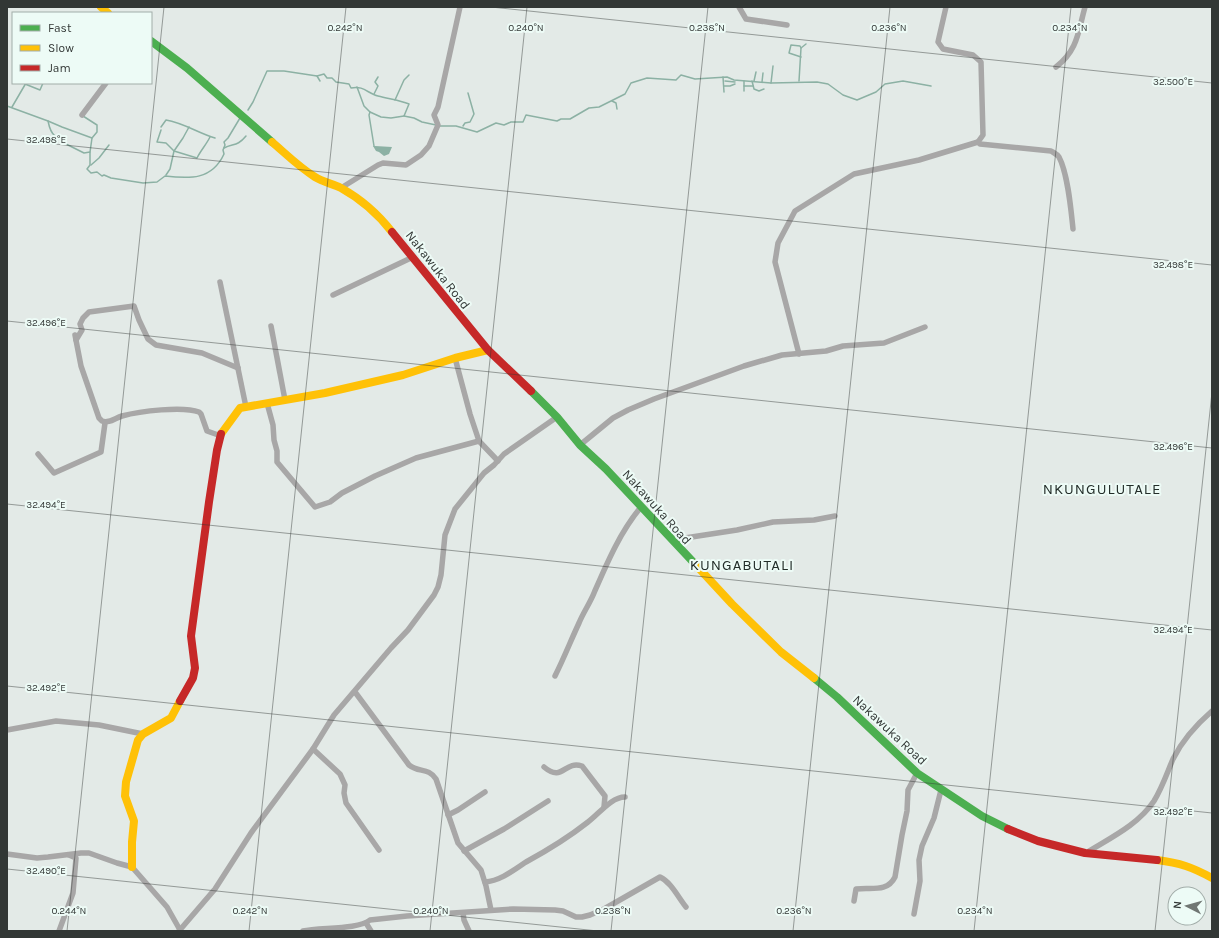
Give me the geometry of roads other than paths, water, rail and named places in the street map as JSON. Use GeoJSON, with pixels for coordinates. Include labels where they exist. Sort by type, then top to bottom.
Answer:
{"type":"FeatureCollection","features":[{"type":"Feature","properties":{"kind":"main road","name":"Nakawuka Road"},"geometry":{"type":"LineString","coordinates":[[152,42],[187,68],[302,168],[317,178],[341,188],[376,213],[488,350],[557,417],[580,445],[606,469],[732,604],[781,652],[837,697],[917,773],[982,816],[1038,842],[1085,853],[1173,862],[1190,867],[1212,878]]}},
{"type":"Feature","properties":{"kind":"main road"},"geometry":{"type":"LineString","coordinates":[[132,867],[134,820],[125,792],[138,740],[143,734],[171,718],[194,673],[191,636],[217,450],[221,436],[236,412],[240,408],[267,404],[402,375],[455,358],[488,350]]}},
{"type":"Feature","properties":{"kind":"street"},"geometry":{"type":"LineString","coordinates":[[341,188],[383,163],[406,165],[421,155],[429,146],[438,125],[434,115],[438,107],[460,7]]}},
{"type":"Feature","properties":{"kind":"street"},"geometry":{"type":"LineString","coordinates":[[740,7],[746,19],[787,25]]}},
{"type":"Feature","properties":{"kind":"street"},"geometry":{"type":"LineString","coordinates":[[799,354],[775,262],[778,243],[795,211],[854,174],[919,160],[978,142],[983,135],[981,62],[974,55],[943,49],[938,42],[946,7]]}},
{"type":"Feature","properties":{"kind":"street"},"geometry":{"type":"LineString","coordinates":[[1056,67],[1064,61],[1076,44],[1085,7]]}},
{"type":"Feature","properties":{"kind":"street"},"geometry":{"type":"LineString","coordinates":[[82,115],[105,84]]}},
{"type":"Feature","properties":{"kind":"street"},"geometry":{"type":"LineString","coordinates":[[978,142],[980,144],[1052,151],[1058,155],[1063,169],[1070,204],[1073,230]]}},
{"type":"Feature","properties":{"kind":"street"},"geometry":{"type":"LineString","coordinates":[[333,295],[413,257]]}},
{"type":"Feature","properties":{"kind":"street"},"geometry":{"type":"LineString","coordinates":[[220,282],[246,407]]}},
{"type":"Feature","properties":{"kind":"street"},"geometry":{"type":"LineString","coordinates":[[105,423],[100,418],[81,366],[76,338],[82,330],[80,324],[83,318],[89,312],[134,306],[148,339],[156,345],[202,353],[238,368]]}},
{"type":"Feature","properties":{"kind":"street"},"geometry":{"type":"LineString","coordinates":[[271,326],[285,400]]}},
{"type":"Feature","properties":{"kind":"street"},"geometry":{"type":"LineString","coordinates":[[580,445],[613,418],[628,410],[654,399],[769,358],[782,355],[826,351],[843,346],[884,343],[925,327]]}},
{"type":"Feature","properties":{"kind":"street"},"geometry":{"type":"LineString","coordinates":[[455,358],[479,441],[498,461]]}},
{"type":"Feature","properties":{"kind":"street"},"geometry":{"type":"LineString","coordinates":[[267,404],[273,425],[277,462],[314,507],[330,502],[342,493],[375,476],[416,458],[479,441]]}},
{"type":"Feature","properties":{"kind":"street"},"geometry":{"type":"LineString","coordinates":[[105,423],[122,416],[137,413],[185,409],[199,412],[207,431],[221,436]]}},
{"type":"Feature","properties":{"kind":"street"},"geometry":{"type":"LineString","coordinates":[[7,854],[38,858],[89,853],[117,864],[132,867],[167,907],[179,930],[215,889],[251,833],[313,749],[334,715],[408,630],[434,595],[441,575],[446,535],[455,509],[484,473],[504,454],[557,417]]}},
{"type":"Feature","properties":{"kind":"street"},"geometry":{"type":"LineString","coordinates":[[38,454],[54,473],[101,452],[105,423]]}},
{"type":"Feature","properties":{"kind":"street"},"geometry":{"type":"LineString","coordinates":[[555,676],[620,538],[641,507]]}},
{"type":"Feature","properties":{"kind":"street"},"geometry":{"type":"LineString","coordinates":[[672,540],[737,530],[773,522],[814,520],[835,516]]}},
{"type":"Feature","properties":{"kind":"street"},"geometry":{"type":"LineString","coordinates":[[355,692],[409,765],[416,770],[426,770],[436,779],[458,842],[481,870],[491,910]]}},
{"type":"Feature","properties":{"kind":"street"},"geometry":{"type":"LineString","coordinates":[[1085,853],[1131,825],[1142,816],[1154,801],[1174,757],[1185,740],[1212,711]]}},
{"type":"Feature","properties":{"kind":"street"},"geometry":{"type":"LineString","coordinates":[[7,730],[56,721],[99,725],[143,734]]}},
{"type":"Feature","properties":{"kind":"street"},"geometry":{"type":"LineString","coordinates":[[313,749],[340,774],[345,785],[344,793],[346,803],[379,850]]}},
{"type":"Feature","properties":{"kind":"street"},"geometry":{"type":"LineString","coordinates":[[544,767],[550,772],[556,773],[573,765],[582,766],[605,796],[604,808]]}},
{"type":"Feature","properties":{"kind":"street"},"geometry":{"type":"LineString","coordinates":[[854,901],[856,889],[877,889],[893,882],[896,877],[907,811],[908,790],[917,773]]}},
{"type":"Feature","properties":{"kind":"street"},"geometry":{"type":"LineString","coordinates":[[914,914],[920,881],[919,860],[922,846],[934,818],[941,790]]}},
{"type":"Feature","properties":{"kind":"street"},"geometry":{"type":"LineString","coordinates":[[448,815],[486,792]]}},
{"type":"Feature","properties":{"kind":"street"},"geometry":{"type":"LineString","coordinates":[[485,882],[510,872],[553,846],[589,821],[619,797],[626,797]]}},
{"type":"Feature","properties":{"kind":"street"},"geometry":{"type":"LineString","coordinates":[[464,851],[497,833],[548,801]]}},
{"type":"Feature","properties":{"kind":"street"},"geometry":{"type":"LineString","coordinates":[[60,931],[73,893],[75,878],[76,858],[68,854]]}},
{"type":"Feature","properties":{"kind":"street"},"geometry":{"type":"LineString","coordinates":[[302,931],[366,923],[370,920],[491,910],[555,910],[563,911],[576,917],[582,917],[604,909],[660,877],[671,886],[686,907]]}},
{"type":"Feature","properties":{"kind":"street"},"geometry":{"type":"LineString","coordinates":[[463,913],[464,920],[469,931]]}},
{"type":"Feature","properties":{"kind":"street"},"geometry":{"type":"LineString","coordinates":[[366,923],[371,931]]}},
{"type":"Feature","properties":{"kind":"waterway"},"geometry":{"type":"LineString","coordinates":[[799,81],[801,48],[806,44]]}},
{"type":"Feature","properties":{"kind":"waterway"},"geometry":{"type":"LineString","coordinates":[[801,48],[800,46],[791,45],[789,53],[801,57]]}},
{"type":"Feature","properties":{"kind":"waterway"},"geometry":{"type":"LineString","coordinates":[[771,83],[773,66]]}},
{"type":"Feature","properties":{"kind":"waterway"},"geometry":{"type":"LineString","coordinates":[[248,110],[267,71],[284,71],[317,76],[324,74],[327,78],[332,78],[336,82],[349,84],[351,88],[355,87],[363,89],[375,95],[409,104],[404,116],[436,125]]}},
{"type":"Feature","properties":{"kind":"waterway"},"geometry":{"type":"LineString","coordinates":[[754,81],[756,72]]}},
{"type":"Feature","properties":{"kind":"waterway"},"geometry":{"type":"LineString","coordinates":[[762,82],[763,73]]}},
{"type":"Feature","properties":{"kind":"waterway"},"geometry":{"type":"LineString","coordinates":[[395,100],[404,80],[409,75]]}},
{"type":"Feature","properties":{"kind":"waterway"},"geometry":{"type":"LineString","coordinates":[[440,126],[456,126],[477,132],[496,123],[504,125],[511,122],[523,122],[526,115],[557,121],[561,119],[570,119],[589,108],[599,107],[625,94],[631,83],[647,78],[676,80],[681,75],[695,79],[727,77],[734,80],[771,83],[817,82],[828,84],[843,95],[857,100],[876,92],[885,84],[903,81],[931,86]]}},
{"type":"Feature","properties":{"kind":"waterway"},"geometry":{"type":"LineString","coordinates":[[317,76],[320,81]]}},
{"type":"Feature","properties":{"kind":"waterway"},"geometry":{"type":"LineString","coordinates":[[374,94],[378,86],[375,82],[378,77]]}},
{"type":"Feature","properties":{"kind":"waterway"},"geometry":{"type":"LineString","coordinates":[[723,77],[724,92]]}},
{"type":"Feature","properties":{"kind":"waterway"},"geometry":{"type":"LineString","coordinates":[[725,81],[735,82]]}},
{"type":"Feature","properties":{"kind":"waterway"},"geometry":{"type":"LineString","coordinates":[[744,81],[744,91]]}},
{"type":"Feature","properties":{"kind":"waterway"},"geometry":{"type":"LineString","coordinates":[[752,81],[754,89],[759,91],[764,89]]}},
{"type":"Feature","properties":{"kind":"waterway"},"geometry":{"type":"LineString","coordinates":[[25,84],[40,90],[43,84]]}},
{"type":"Feature","properties":{"kind":"waterway"},"geometry":{"type":"LineString","coordinates":[[12,107],[25,84]]}},
{"type":"Feature","properties":{"kind":"waterway"},"geometry":{"type":"LineString","coordinates":[[724,86],[735,84]]}},
{"type":"Feature","properties":{"kind":"waterway"},"geometry":{"type":"LineString","coordinates":[[744,86],[753,86]]}},
{"type":"Feature","properties":{"kind":"waterway"},"geometry":{"type":"LineString","coordinates":[[357,87],[364,106],[370,112],[369,115],[374,146]]}},
{"type":"Feature","properties":{"kind":"waterway"},"geometry":{"type":"LineString","coordinates":[[463,126],[465,123],[470,122],[474,114],[468,93]]}},
{"type":"Feature","properties":{"kind":"waterway"},"geometry":{"type":"LineString","coordinates":[[612,101],[616,103],[617,109]]}},
{"type":"Feature","properties":{"kind":"waterway"},"geometry":{"type":"LineString","coordinates":[[7,106],[48,121],[51,131],[55,136],[66,144],[84,153],[90,152],[90,165],[87,169],[91,173],[97,172],[102,176],[104,175],[111,178],[143,183],[157,182],[165,176],[199,176],[213,169],[219,163],[224,154],[224,142],[240,118]]}},
{"type":"Feature","properties":{"kind":"waterway"},"geometry":{"type":"LineString","coordinates":[[370,112],[381,117],[391,118],[404,116]]}},
{"type":"Feature","properties":{"kind":"waterway"},"geometry":{"type":"LineString","coordinates":[[48,121],[92,138],[97,132],[97,125],[83,116]]}},
{"type":"Feature","properties":{"kind":"waterway"},"geometry":{"type":"LineString","coordinates":[[161,127],[166,120],[179,123],[215,138]]}},
{"type":"Feature","properties":{"kind":"waterway"},"geometry":{"type":"LineString","coordinates":[[166,175],[170,169],[174,151],[189,127]]}},
{"type":"Feature","properties":{"kind":"waterway"},"geometry":{"type":"LineString","coordinates":[[161,130],[157,142],[166,143],[174,151],[197,158],[210,137]]}},
{"type":"Feature","properties":{"kind":"waterway"},"geometry":{"type":"LineString","coordinates":[[224,148],[237,143],[246,136]]}},
{"type":"Feature","properties":{"kind":"waterway"},"geometry":{"type":"LineString","coordinates":[[90,152],[92,138]]}},
{"type":"Feature","properties":{"kind":"waterway"},"geometry":{"type":"LineString","coordinates":[[91,165],[99,158],[109,145]]}},
{"type":"Feature","properties":{"kind":"district","name":"NKUNGULUTALE"},"geometry":{"type":"Point","coordinates":[1102,489]}},
{"type":"Feature","properties":{"kind":"district","name":"KUNGABUTALI"},"geometry":{"type":"Point","coordinates":[742,565]}}]}
